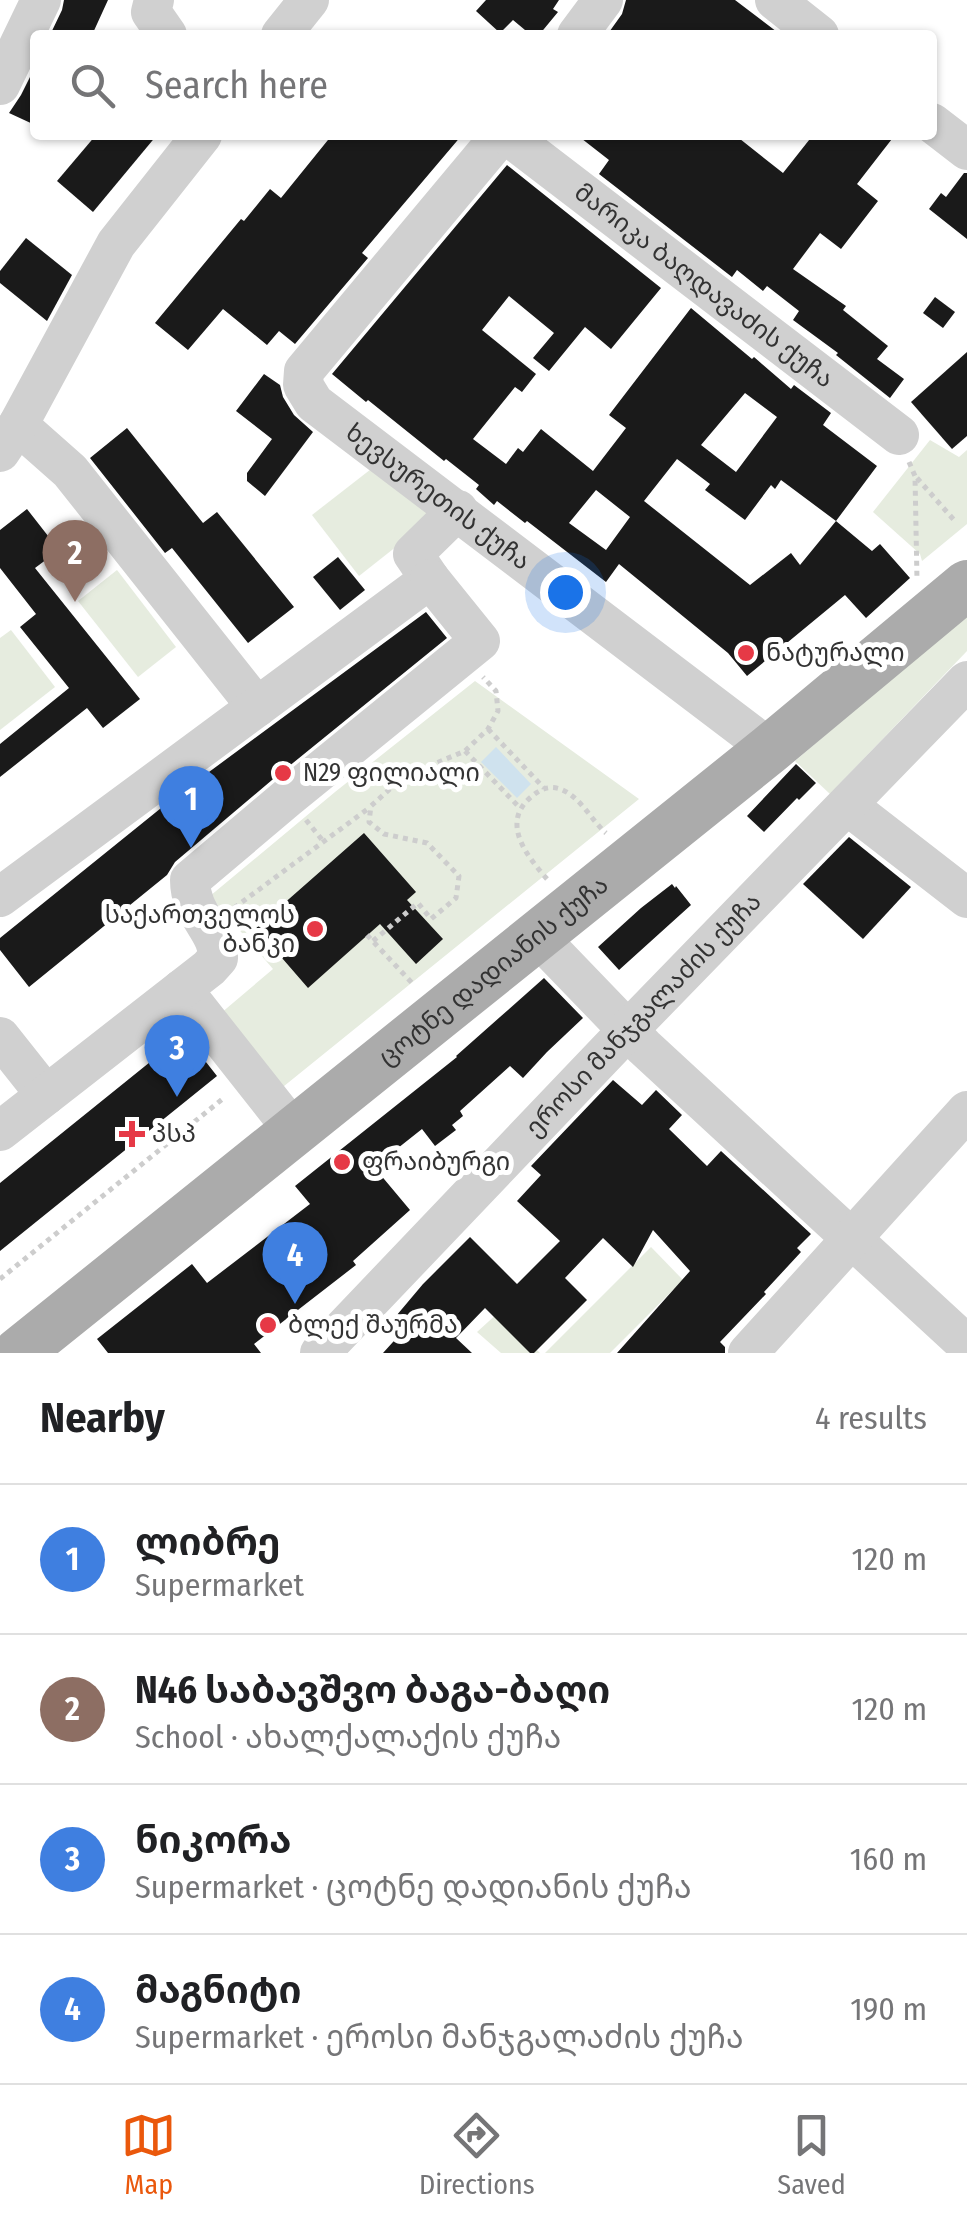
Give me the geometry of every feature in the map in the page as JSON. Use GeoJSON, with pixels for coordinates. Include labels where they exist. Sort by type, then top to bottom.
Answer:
{"type":"FeatureCollection","features":[{"type":"Feature","properties":{"kind":"main road","name":"ცოტნე დადიანის ქუჩა"},"geometry":{"type":"LineString","coordinates":[[18,1353],[770,749],[967,585]]}},
{"type":"Feature","properties":{"kind":"street"},"geometry":{"type":"LineString","coordinates":[[0,84],[41,0]]}},
{"type":"Feature","properties":{"kind":"street"},"geometry":{"type":"LineString","coordinates":[[154,0],[151,12],[164,30]]}},
{"type":"Feature","properties":{"kind":"street"},"geometry":{"type":"LineString","coordinates":[[286,30],[309,0]]}},
{"type":"Feature","properties":{"kind":"street"},"geometry":{"type":"LineString","coordinates":[[580,30],[603,0]]}},
{"type":"Feature","properties":{"kind":"street"},"geometry":{"type":"LineString","coordinates":[[775,0],[814,30]]}},
{"type":"Feature","properties":{"kind":"street"},"geometry":{"type":"LineString","coordinates":[[937,127],[967,150]]}},
{"type":"Feature","properties":{"kind":"street"},"geometry":{"type":"LineString","coordinates":[[198,140],[116,244],[9,438],[70,471],[257,707]]}},
{"type":"Feature","properties":{"kind":"street","name":"ხევსურეთის ქუჩა"},"geometry":{"type":"LineString","coordinates":[[500,140],[304,372],[303,385],[314,403],[770,749]]}},
{"type":"Feature","properties":{"kind":"street","name":"მარიკა ბაღდავაძის ქუჩა"},"geometry":{"type":"LineString","coordinates":[[511,140],[899,436]]}},
{"type":"Feature","properties":{"kind":"street"},"geometry":{"type":"LineString","coordinates":[[0,1131],[218,958],[218,947],[190,896],[190,880],[480,641],[413,554],[458,510]]}},
{"type":"Feature","properties":{"kind":"street"},"geometry":{"type":"LineString","coordinates":[[0,896],[430,579]]}},
{"type":"Feature","properties":{"kind":"street","name":"ეროსი მანჯგალაძის ქუჩა"},"geometry":{"type":"LineString","coordinates":[[320,1353],[967,680]]}},
{"type":"Feature","properties":{"kind":"street"},"geometry":{"type":"LineString","coordinates":[[847,805],[967,898]]}},
{"type":"Feature","properties":{"kind":"street"},"geometry":{"type":"LineString","coordinates":[[537,936],[627,1031],[967,1345]]}},
{"type":"Feature","properties":{"kind":"street"},"geometry":{"type":"LineString","coordinates":[[182,989],[294,1130]]}},
{"type":"Feature","properties":{"kind":"street"},"geometry":{"type":"LineString","coordinates":[[0,1037],[46,1095]]}},
{"type":"Feature","properties":{"kind":"street"},"geometry":{"type":"LineString","coordinates":[[748,1353],[967,1111]]}},
{"type":"Feature","properties":{"kind":"path"},"geometry":{"type":"LineString","coordinates":[[899,436],[915,476],[954,520]]}},
{"type":"Feature","properties":{"kind":"path"},"geometry":{"type":"LineString","coordinates":[[915,476],[916,584]]}},
{"type":"Feature","properties":{"kind":"path"},"geometry":{"type":"LineString","coordinates":[[207,928],[410,774],[465,750],[488,730],[498,712],[496,691],[462,655]]}},
{"type":"Feature","properties":{"kind":"path"},"geometry":{"type":"LineString","coordinates":[[488,730],[544,788]]}},
{"type":"Feature","properties":{"kind":"path"},"geometry":{"type":"LineString","coordinates":[[465,750],[520,808]]}},
{"type":"Feature","properties":{"kind":"path"},"geometry":{"type":"LineString","coordinates":[[547,879],[518,838],[515,824],[520,808],[529,798],[544,788],[558,788],[572,796],[606,833]]}},
{"type":"Feature","properties":{"kind":"path"},"geometry":{"type":"LineString","coordinates":[[371,806],[368,822],[384,834],[427,843],[459,876],[456,898],[431,919],[418,903],[373,941]]}},
{"type":"Feature","properties":{"kind":"path"},"geometry":{"type":"LineString","coordinates":[[297,809],[323,842]]}},
{"type":"Feature","properties":{"kind":"path"},"geometry":{"type":"LineString","coordinates":[[367,935],[413,984]]}},
{"type":"Feature","properties":{"kind":"path"},"geometry":{"type":"LineString","coordinates":[[0,1279],[251,1076]]}},
{"type":"Feature","properties":{"kind":"shaded area"},"geometry":{"type":"Polygon","coordinates":[[[930,440],[959,457],[967,450],[967,524],[922,561],[920,554],[873,512],[930,440]]]}},
{"type":"Feature","properties":{"kind":"shaded area"},"geometry":{"type":"Polygon","coordinates":[[[375,466],[440,512],[359,576],[312,515],[375,466]]]}},
{"type":"Feature","properties":{"kind":"shaded area"},"geometry":{"type":"Polygon","coordinates":[[[117,570],[176,647],[138,677],[78,601],[117,570]]]}},
{"type":"Feature","properties":{"kind":"shaded area"},"geometry":{"type":"Polygon","coordinates":[[[967,613],[967,651],[830,794],[795,761],[967,613]]]}},
{"type":"Feature","properties":{"kind":"shaded area"},"geometry":{"type":"Polygon","coordinates":[[[11,630],[55,687],[0,730],[0,638],[11,630]]]}},
{"type":"Feature","properties":{"kind":"shaded area"},"geometry":{"type":"Polygon","coordinates":[[[475,681],[639,799],[273,1095],[214,1019],[273,969],[210,896],[475,681]]]}},
{"type":"Feature","properties":{"kind":"shaded area"},"geometry":{"type":"Polygon","coordinates":[[[651,1247],[683,1280],[610,1353],[545,1353],[651,1247]]]}},
{"type":"Feature","properties":{"kind":"shaded area"},"geometry":{"type":"Polygon","coordinates":[[[499,1312],[540,1353],[501,1353],[477,1332],[499,1312]]]}},
{"type":"Feature","properties":{"kind":"water"},"geometry":{"type":"Polygon","coordinates":[[[496,747],[531,784],[517,798],[481,762],[496,747]]]}},
{"type":"Feature","properties":{"kind":"building"},"geometry":{"type":"Polygon","coordinates":[[[64,0],[108,0],[94,30],[52,30],[64,0]]]}},
{"type":"Feature","properties":{"kind":"building"},"geometry":{"type":"Polygon","coordinates":[[[486,0],[559,0],[553,9],[558,12],[543,30],[525,30],[513,20],[503,30],[497,30],[476,11],[486,0]]]}},
{"type":"Feature","properties":{"kind":"building"},"geometry":{"type":"Polygon","coordinates":[[[626,0],[735,0],[774,30],[611,30],[626,0]]]}},
{"type":"Feature","properties":{"kind":"building"},"geometry":{"type":"Polygon","coordinates":[[[30,77],[30,123],[9,113],[30,77]]]}},
{"type":"Feature","properties":{"kind":"building"},"geometry":{"type":"Polygon","coordinates":[[[92,140],[153,140],[93,212],[57,181],[92,140]]]}},
{"type":"Feature","properties":{"kind":"building"},"geometry":{"type":"Polygon","coordinates":[[[328,140],[458,140],[362,253],[368,258],[295,344],[279,331],[267,345],[223,309],[188,350],[155,323],[270,189],[281,198],[328,140]]]}},
{"type":"Feature","properties":{"kind":"building"},"geometry":{"type":"Polygon","coordinates":[[[583,140],[741,140],[783,173],[809,140],[891,140],[857,184],[878,201],[841,249],[820,233],[793,269],[846,306],[843,310],[888,346],[877,359],[904,379],[890,398],[793,320],[799,311],[767,286],[763,291],[737,270],[732,277],[599,174],[609,160],[583,140]]]}},
{"type":"Feature","properties":{"kind":"building"},"geometry":{"type":"Polygon","coordinates":[[[507,165],[661,288],[611,349],[585,327],[549,371],[533,358],[554,333],[509,296],[482,330],[536,374],[522,392],[515,387],[473,439],[506,464],[518,448],[523,452],[541,429],[593,471],[626,428],[609,415],[691,308],[791,389],[794,385],[831,413],[823,425],[877,466],[836,521],[872,551],[880,544],[910,578],[866,618],[845,595],[747,676],[728,653],[619,564],[606,582],[527,521],[497,501],[494,505],[476,489],[479,485],[332,374],[507,165]],[[745,393],[701,445],[736,472],[777,417],[745,393]],[[677,459],[644,501],[750,585],[791,553],[800,565],[836,521],[781,480],[775,489],[771,485],[745,520],[705,490],[710,484],[677,459]],[[596,490],[569,523],[606,550],[630,517],[596,490]]]}},
{"type":"Feature","properties":{"kind":"building"},"geometry":{"type":"Polygon","coordinates":[[[964,173],[967,239],[929,209],[941,193],[946,197],[964,173]]]}},
{"type":"Feature","properties":{"kind":"building"},"geometry":{"type":"Polygon","coordinates":[[[26,238],[72,275],[47,321],[0,283],[0,271],[26,238]]]}},
{"type":"Feature","properties":{"kind":"building"},"geometry":{"type":"Polygon","coordinates":[[[935,297],[955,312],[943,328],[923,313],[935,297]]]}},
{"type":"Feature","properties":{"kind":"building"},"geometry":{"type":"Polygon","coordinates":[[[967,352],[967,436],[952,449],[911,402],[967,352]]]}},
{"type":"Feature","properties":{"kind":"building"},"geometry":{"type":"Polygon","coordinates":[[[264,374],[280,385],[294,415],[313,432],[265,496],[247,481],[247,473],[272,439],[236,411],[264,374]]]}},
{"type":"Feature","properties":{"kind":"building"},"geometry":{"type":"Polygon","coordinates":[[[127,428],[203,523],[217,512],[294,607],[248,643],[172,548],[165,553],[90,458],[127,428]]]}},
{"type":"Feature","properties":{"kind":"building"},"geometry":{"type":"Polygon","coordinates":[[[27,509],[59,550],[35,568],[140,699],[103,728],[87,708],[0,777],[0,744],[69,688],[20,627],[36,614],[0,568],[0,530],[27,509]]]}},
{"type":"Feature","properties":{"kind":"building"},"geometry":{"type":"Polygon","coordinates":[[[338,557],[365,590],[340,610],[313,577],[338,557]]]}},
{"type":"Feature","properties":{"kind":"building"},"geometry":{"type":"Polygon","coordinates":[[[426,612],[447,638],[272,780],[175,862],[167,875],[29,987],[0,950],[0,938],[171,800],[426,612]]]}},
{"type":"Feature","properties":{"kind":"building"},"geometry":{"type":"Polygon","coordinates":[[[796,764],[816,783],[764,832],[747,816],[796,764]]]}},
{"type":"Feature","properties":{"kind":"building"},"geometry":{"type":"Polygon","coordinates":[[[364,833],[416,892],[407,900],[443,939],[416,964],[380,924],[308,988],[256,928],[364,833]]]}},
{"type":"Feature","properties":{"kind":"building"},"geometry":{"type":"Polygon","coordinates":[[[849,837],[911,887],[863,939],[803,884],[849,837]]]}},
{"type":"Feature","properties":{"kind":"building"},"geometry":{"type":"Polygon","coordinates":[[[672,884],[691,905],[619,970],[598,947],[672,884]]]}},
{"type":"Feature","properties":{"kind":"building"},"geometry":{"type":"Polygon","coordinates":[[[544,978],[583,1018],[523,1078],[510,1066],[460,1111],[463,1116],[452,1125],[456,1130],[435,1146],[422,1129],[374,1167],[410,1210],[353,1261],[356,1265],[254,1344],[261,1353],[108,1353],[97,1339],[192,1264],[207,1283],[310,1204],[295,1186],[457,1057],[544,978]]]}},
{"type":"Feature","properties":{"kind":"building"},"geometry":{"type":"Polygon","coordinates":[[[176,1024],[217,1076],[0,1251],[0,1183],[160,1054],[151,1043],[176,1024]]]}},
{"type":"Feature","properties":{"kind":"building"},"geometry":{"type":"Polygon","coordinates":[[[613,1080],[642,1105],[656,1090],[682,1115],[669,1129],[707,1166],[721,1151],[811,1234],[766,1294],[720,1342],[725,1353],[617,1353],[690,1271],[653,1230],[633,1267],[603,1238],[565,1278],[587,1300],[534,1353],[485,1308],[456,1338],[472,1353],[383,1353],[402,1332],[391,1322],[470,1237],[517,1284],[560,1241],[517,1201],[541,1175],[531,1166],[613,1080]]]}},
{"type":"Feature","properties":{"kind":"place","name":"N46 საბავშვო ბაგა-ბაღი"},"geometry":{"type":"Point","coordinates":[75,602]}},
{"type":"Feature","properties":{"kind":"place","name":"ნატურალი"},"geometry":{"type":"Point","coordinates":[746,653]}},
{"type":"Feature","properties":{"kind":"place","name":"N29 ფილიალი"},"geometry":{"type":"Point","coordinates":[283,773]}},
{"type":"Feature","properties":{"kind":"place","name":"ლიბრე"},"geometry":{"type":"Point","coordinates":[191,848]}},
{"type":"Feature","properties":{"kind":"place","name":"საქართველოს ბანკი"},"geometry":{"type":"Point","coordinates":[315,929]}},
{"type":"Feature","properties":{"kind":"place","name":"ნიკორა"},"geometry":{"type":"Point","coordinates":[177,1097]}},
{"type":"Feature","properties":{"kind":"place","name":"პსპ"},"geometry":{"type":"Point","coordinates":[132,1134]}},
{"type":"Feature","properties":{"kind":"place","name":"ფრაიბურგი"},"geometry":{"type":"Point","coordinates":[342,1162]}},
{"type":"Feature","properties":{"kind":"place","name":"მაგნიტი"},"geometry":{"type":"Point","coordinates":[295,1304]}},
{"type":"Feature","properties":{"kind":"place","name":"ბლექ შაურმა"},"geometry":{"type":"Point","coordinates":[268,1325]}}]}
